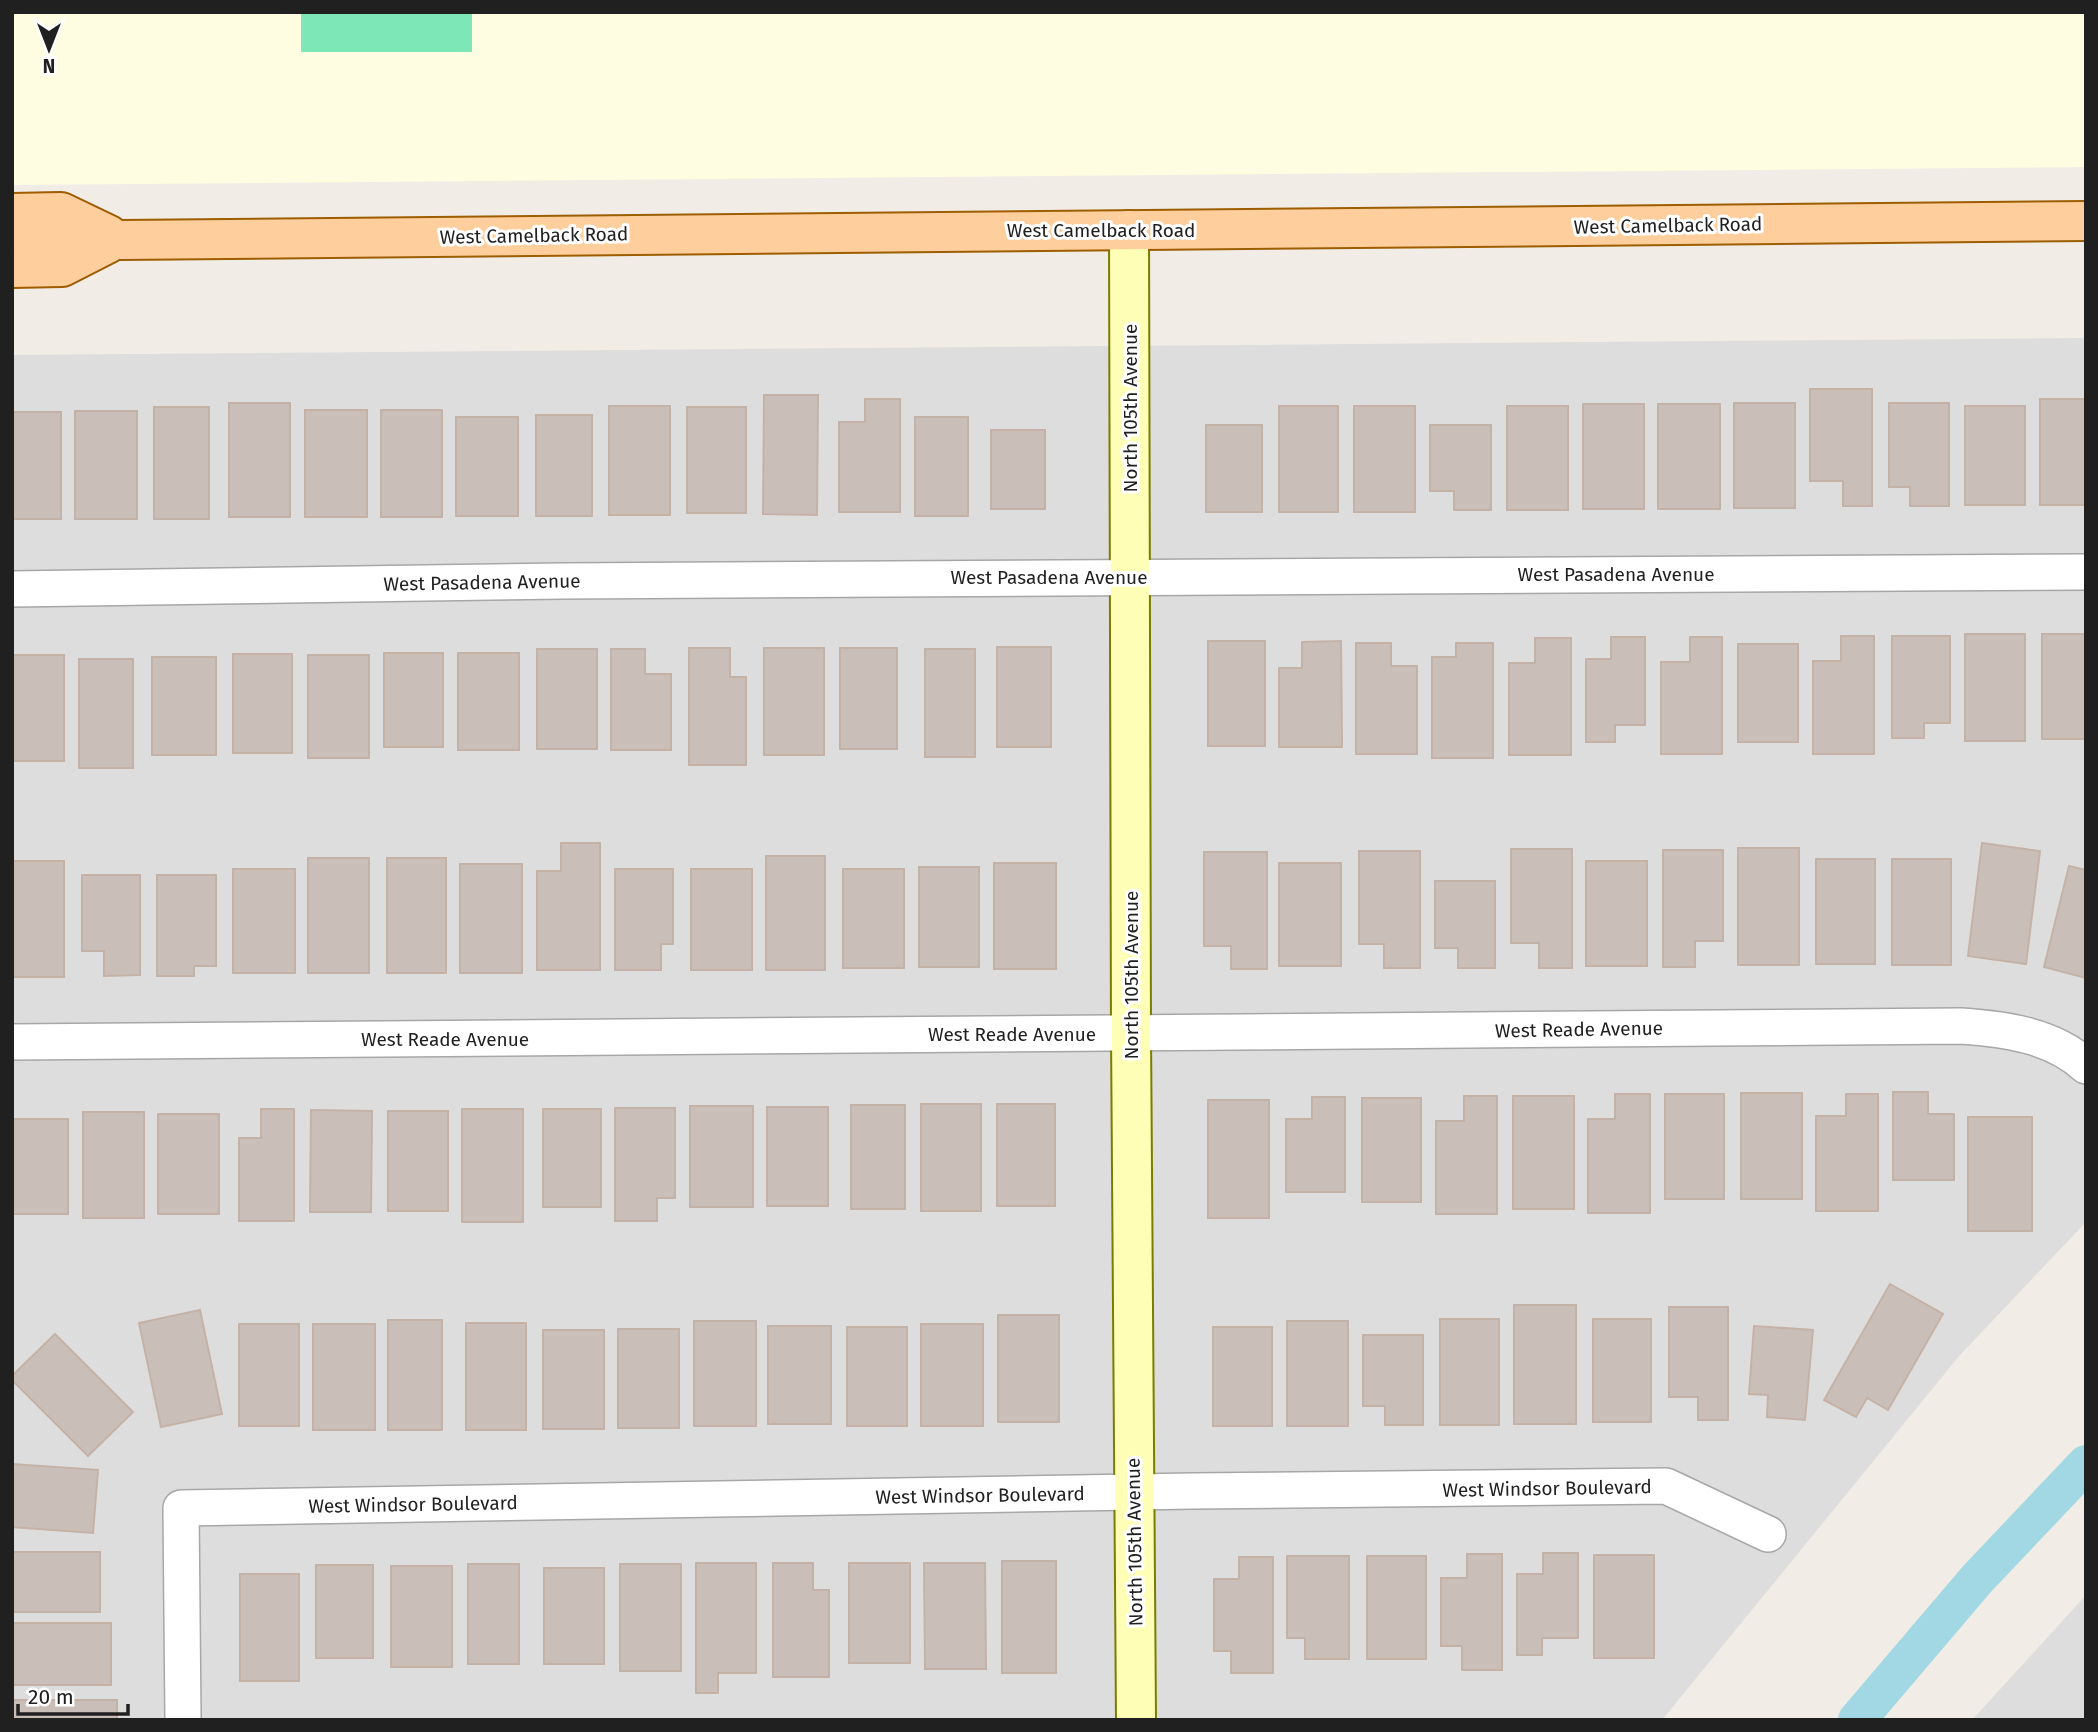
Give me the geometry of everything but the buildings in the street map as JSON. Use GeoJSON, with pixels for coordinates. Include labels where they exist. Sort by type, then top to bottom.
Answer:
{"type":"FeatureCollection","features":[{"type":"Feature","properties":{"kind":"main road","name":"West Camelback Road"},"geometry":{"type":"LineString","coordinates":[[12,213],[61,212],[117,239],[2086,221]]}},
{"type":"Feature","properties":{"kind":"main road","name":"West Camelback Road"},"geometry":{"type":"LineString","coordinates":[[12,268],[62,267],[117,239]]}},
{"type":"Feature","properties":{"kind":"main road"},"geometry":{"type":"LineString","coordinates":[[12,241],[117,239]]}},
{"type":"Feature","properties":{"kind":"street","name":"North 105th Avenue"},"geometry":{"type":"LineString","coordinates":[[1129,230],[1130,1033],[1136,1720]]}},
{"type":"Feature","properties":{"kind":"street","name":"West Pasadena Avenue"},"geometry":{"type":"LineString","coordinates":[[12,589],[1130,577],[2086,572]]}},
{"type":"Feature","properties":{"kind":"street","name":"West Reade Avenue"},"geometry":{"type":"LineString","coordinates":[[12,1042],[1961,1026],[2004,1029],[2043,1040],[2086,1066]]}},
{"type":"Feature","properties":{"kind":"street","name":"West Windsor Boulevard"},"geometry":{"type":"LineString","coordinates":[[183,1720],[181,1508],[1666,1486],[1768,1534]]}},
{"type":"Feature","properties":{"kind":"shaded area"},"geometry":{"type":"Polygon","coordinates":[[[12,12],[2086,12],[2086,167],[12,185],[12,12]]]}},
{"type":"Feature","properties":{"kind":"shaded area"},"geometry":{"type":"Polygon","coordinates":[[[2086,338],[2086,1222],[1960,1355],[1662,1720],[12,1720],[12,355],[2086,338]]]}},
{"type":"Feature","properties":{"kind":"shaded area"},"geometry":{"type":"Polygon","coordinates":[[[2086,1595],[2086,1720],[1972,1720],[2086,1595]]]}},
{"type":"Feature","properties":{"kind":"green space"},"geometry":{"type":"Polygon","coordinates":[[[301,12],[472,12],[472,52],[301,52],[301,12]]]}},
{"type":"Feature","properties":{"kind":"waterway"},"geometry":{"type":"LineString","coordinates":[[1857,1720],[1977,1579],[2086,1464]]}}]}
